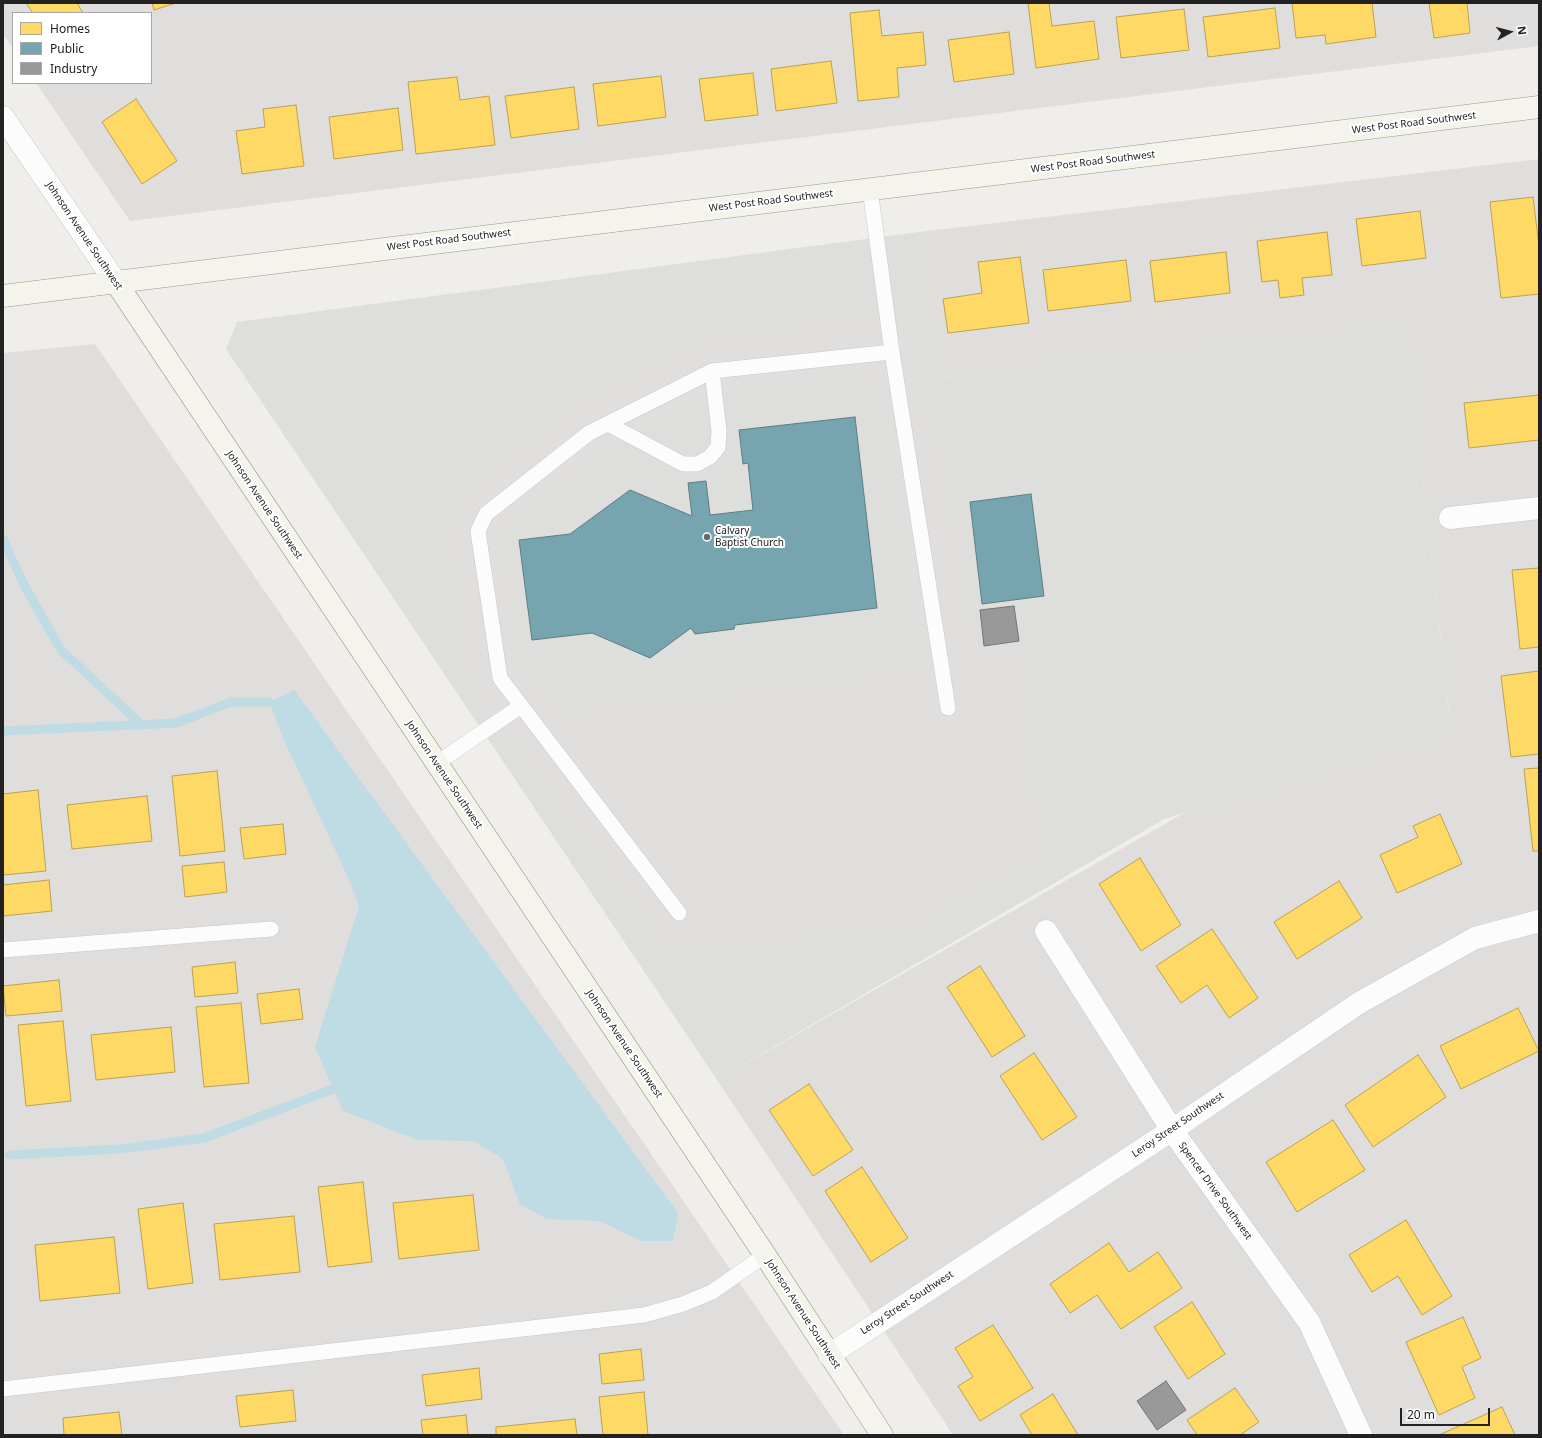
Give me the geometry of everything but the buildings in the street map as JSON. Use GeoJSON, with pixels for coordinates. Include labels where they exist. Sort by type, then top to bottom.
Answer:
{"type":"FeatureCollection","features":[{"type":"Feature","properties":{"kind":"street","name":"West Post Road Southwest"},"geometry":{"type":"LineString","coordinates":[[3,296],[115,281],[1539,108]]}},
{"type":"Feature","properties":{"kind":"street","name":"Johnson Avenue Southwest"},"geometry":{"type":"LineString","coordinates":[[3,117],[115,281],[437,763],[765,1255],[882,1435]]}},
{"type":"Feature","properties":{"kind":"street"},"geometry":{"type":"LineString","coordinates":[[1450,518],[1539,508]]}},
{"type":"Feature","properties":{"kind":"street","name":"Leroy Street Southwest"},"geometry":{"type":"LineString","coordinates":[[829,1355],[1172,1130],[1359,1003],[1475,938],[1539,921]]}},
{"type":"Feature","properties":{"kind":"street","name":"Spencer Drive Southwest"},"geometry":{"type":"LineString","coordinates":[[1046,931],[1172,1130],[1309,1322],[1361,1435]]}},
{"type":"Feature","properties":{"kind":"lane"},"geometry":{"type":"LineString","coordinates":[[870,189],[892,352],[948,708]]}},
{"type":"Feature","properties":{"kind":"lane"},"geometry":{"type":"LineString","coordinates":[[679,913],[500,678],[478,531],[486,514],[589,433],[712,371],[892,352]]}},
{"type":"Feature","properties":{"kind":"lane"},"geometry":{"type":"LineString","coordinates":[[608,424],[682,464],[697,464],[710,457],[718,447],[719,431],[712,371]]}},
{"type":"Feature","properties":{"kind":"lane"},"geometry":{"type":"LineString","coordinates":[[437,763],[521,706]]}},
{"type":"Feature","properties":{"kind":"lane"},"geometry":{"type":"LineString","coordinates":[[3,950],[271,929]]}},
{"type":"Feature","properties":{"kind":"lane"},"geometry":{"type":"LineString","coordinates":[[3,1389],[644,1315],[683,1304],[712,1292],[765,1255]]}},
{"type":"Feature","properties":{"kind":"shaded area"},"geometry":{"type":"Polygon","coordinates":[[[3,3],[1539,3],[1539,46],[130,221],[37,84],[152,84],[152,12],[12,12],[12,47],[3,34],[3,3]]]}},
{"type":"Feature","properties":{"kind":"shaded area"},"geometry":{"type":"Polygon","coordinates":[[[1539,159],[1539,1435],[953,1435],[717,1080],[1184,813],[1451,730],[1406,328],[934,378],[919,232],[1539,159]]]}},
{"type":"Feature","properties":{"kind":"shaded area"},"geometry":{"type":"Polygon","coordinates":[[[919,232],[935,378],[1406,328],[1451,731],[1164,819],[717,1080],[226,349],[237,322],[919,232]]]}},
{"type":"Feature","properties":{"kind":"shaded area"},"geometry":{"type":"Polygon","coordinates":[[[904,308],[917,410],[937,408],[979,649],[1024,646],[1045,872],[1002,878],[992,883],[987,892],[955,897],[958,923],[669,957],[468,684],[463,666],[447,548],[450,520],[454,509],[461,499],[491,466],[540,429],[592,393],[636,366],[689,341],[725,331],[904,308]],[[850,377],[730,391],[657,424],[617,447],[561,487],[510,528],[505,541],[521,656],[523,662],[569,721],[576,719],[576,707],[921,666],[876,393],[865,383],[850,377]]]}},
{"type":"Feature","properties":{"kind":"shaded area"},"geometry":{"type":"Polygon","coordinates":[[[95,344],[844,1435],[3,1435],[3,353],[95,344]]]}},
{"type":"Feature","properties":{"kind":"water"},"geometry":{"type":"Polygon","coordinates":[[[294,690],[678,1213],[673,1241],[641,1241],[600,1221],[547,1219],[520,1204],[503,1159],[474,1141],[418,1140],[343,1111],[315,1047],[359,906],[347,875],[284,740],[269,702],[294,690]]]}},
{"type":"Feature","properties":{"kind":"waterway"},"geometry":{"type":"LineString","coordinates":[[3,539],[24,585],[61,650],[142,725]]}},
{"type":"Feature","properties":{"kind":"waterway"},"geometry":{"type":"LineString","coordinates":[[3,731],[176,723],[231,702],[269,702]]}},
{"type":"Feature","properties":{"kind":"waterway"},"geometry":{"type":"LineString","coordinates":[[9,1155],[120,1149],[204,1138],[333,1089]]}},
{"type":"Feature","properties":{"kind":"place","name":"Calvary Baptist Church"},"geometry":{"type":"Point","coordinates":[707,537]}}]}
